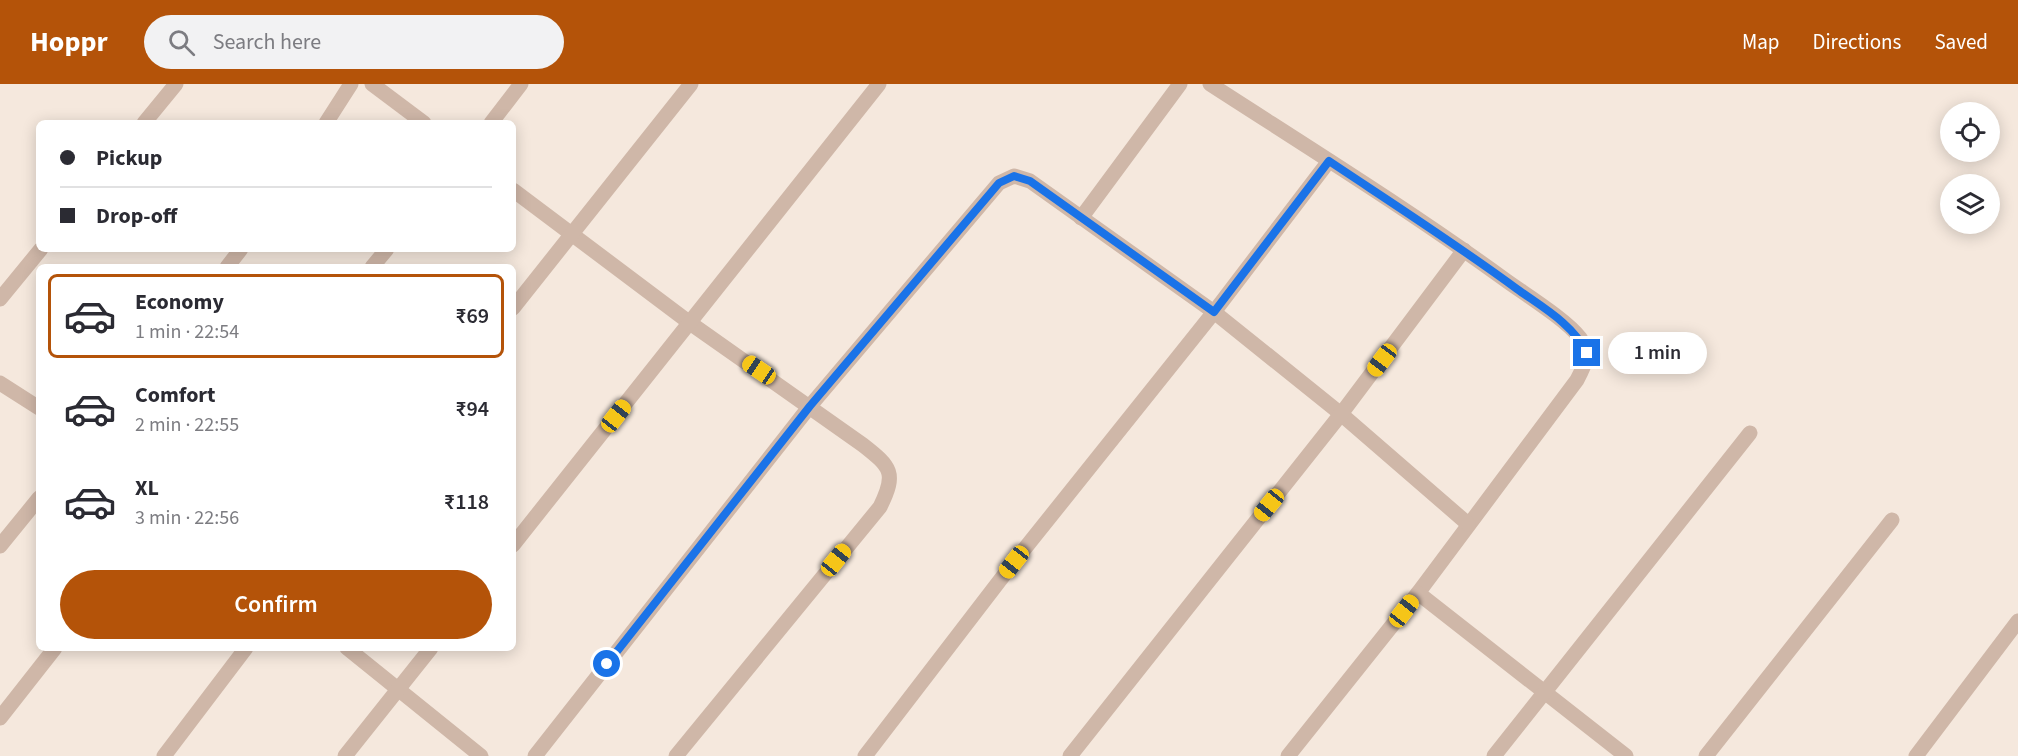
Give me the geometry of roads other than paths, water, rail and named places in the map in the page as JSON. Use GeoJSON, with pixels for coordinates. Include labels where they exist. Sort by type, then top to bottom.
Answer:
{"type":"FeatureCollection","features":[{"type":"Feature","properties":{"kind":"street"},"geometry":{"type":"LineString","coordinates":[[146,120],[176,84]]}},
{"type":"Feature","properties":{"kind":"street"},"geometry":{"type":"LineString","coordinates":[[328,120],[351,84]]}},
{"type":"Feature","properties":{"kind":"street"},"geometry":{"type":"LineString","coordinates":[[372,84],[420,120]]}},
{"type":"Feature","properties":{"kind":"street"},"geometry":{"type":"LineString","coordinates":[[493,120],[521,84]]}},
{"type":"Feature","properties":{"kind":"street"},"geometry":{"type":"LineString","coordinates":[[516,304],[691,84]]}},
{"type":"Feature","properties":{"kind":"street"},"geometry":{"type":"LineString","coordinates":[[516,541],[879,84]]}},
{"type":"Feature","properties":{"kind":"street"},"geometry":{"type":"LineString","coordinates":[[1081,218],[1180,84]]}},
{"type":"Feature","properties":{"kind":"street"},"geometry":{"type":"LineString","coordinates":[[1210,84],[1464,250],[1563,322],[1580,338],[1587,353],[1585,366],[1577,380],[1418,593],[1288,756]]}},
{"type":"Feature","properties":{"kind":"street"},"geometry":{"type":"LineString","coordinates":[[865,756],[1006,571],[1214,312],[1329,161]]}},
{"type":"Feature","properties":{"kind":"street"},"geometry":{"type":"LineString","coordinates":[[535,756],[810,406],[999,183],[1014,176],[1030,181],[1214,312],[1341,414],[1468,524]]}},
{"type":"Feature","properties":{"kind":"street"},"geometry":{"type":"LineString","coordinates":[[516,192],[690,323],[883,460],[891,476],[888,491],[880,507],[676,756]]}},
{"type":"Feature","properties":{"kind":"street"},"geometry":{"type":"LineString","coordinates":[[1070,756],[1341,414],[1464,250]]}},
{"type":"Feature","properties":{"kind":"street"},"geometry":{"type":"LineString","coordinates":[[0,299],[39,252]]}},
{"type":"Feature","properties":{"kind":"street"},"geometry":{"type":"LineString","coordinates":[[229,264],[239,252]]}},
{"type":"Feature","properties":{"kind":"street"},"geometry":{"type":"LineString","coordinates":[[374,264],[384,252]]}},
{"type":"Feature","properties":{"kind":"street"},"geometry":{"type":"LineString","coordinates":[[0,383],[36,406]]}},
{"type":"Feature","properties":{"kind":"street"},"geometry":{"type":"LineString","coordinates":[[1494,756],[1750,433]]}},
{"type":"Feature","properties":{"kind":"street"},"geometry":{"type":"LineString","coordinates":[[0,546],[36,502]]}},
{"type":"Feature","properties":{"kind":"street"},"geometry":{"type":"LineString","coordinates":[[1706,756],[1892,520]]}},
{"type":"Feature","properties":{"kind":"street"},"geometry":{"type":"LineString","coordinates":[[1418,593],[1626,756]]}},
{"type":"Feature","properties":{"kind":"street"},"geometry":{"type":"LineString","coordinates":[[1916,756],[2018,621]]}},
{"type":"Feature","properties":{"kind":"street"},"geometry":{"type":"LineString","coordinates":[[0,718],[53,651]]}},
{"type":"Feature","properties":{"kind":"street"},"geometry":{"type":"LineString","coordinates":[[165,756],[244,651]]}},
{"type":"Feature","properties":{"kind":"street"},"geometry":{"type":"LineString","coordinates":[[351,651],[481,756]]}},
{"type":"Feature","properties":{"kind":"street"},"geometry":{"type":"LineString","coordinates":[[345,756],[429,651]]}}]}
